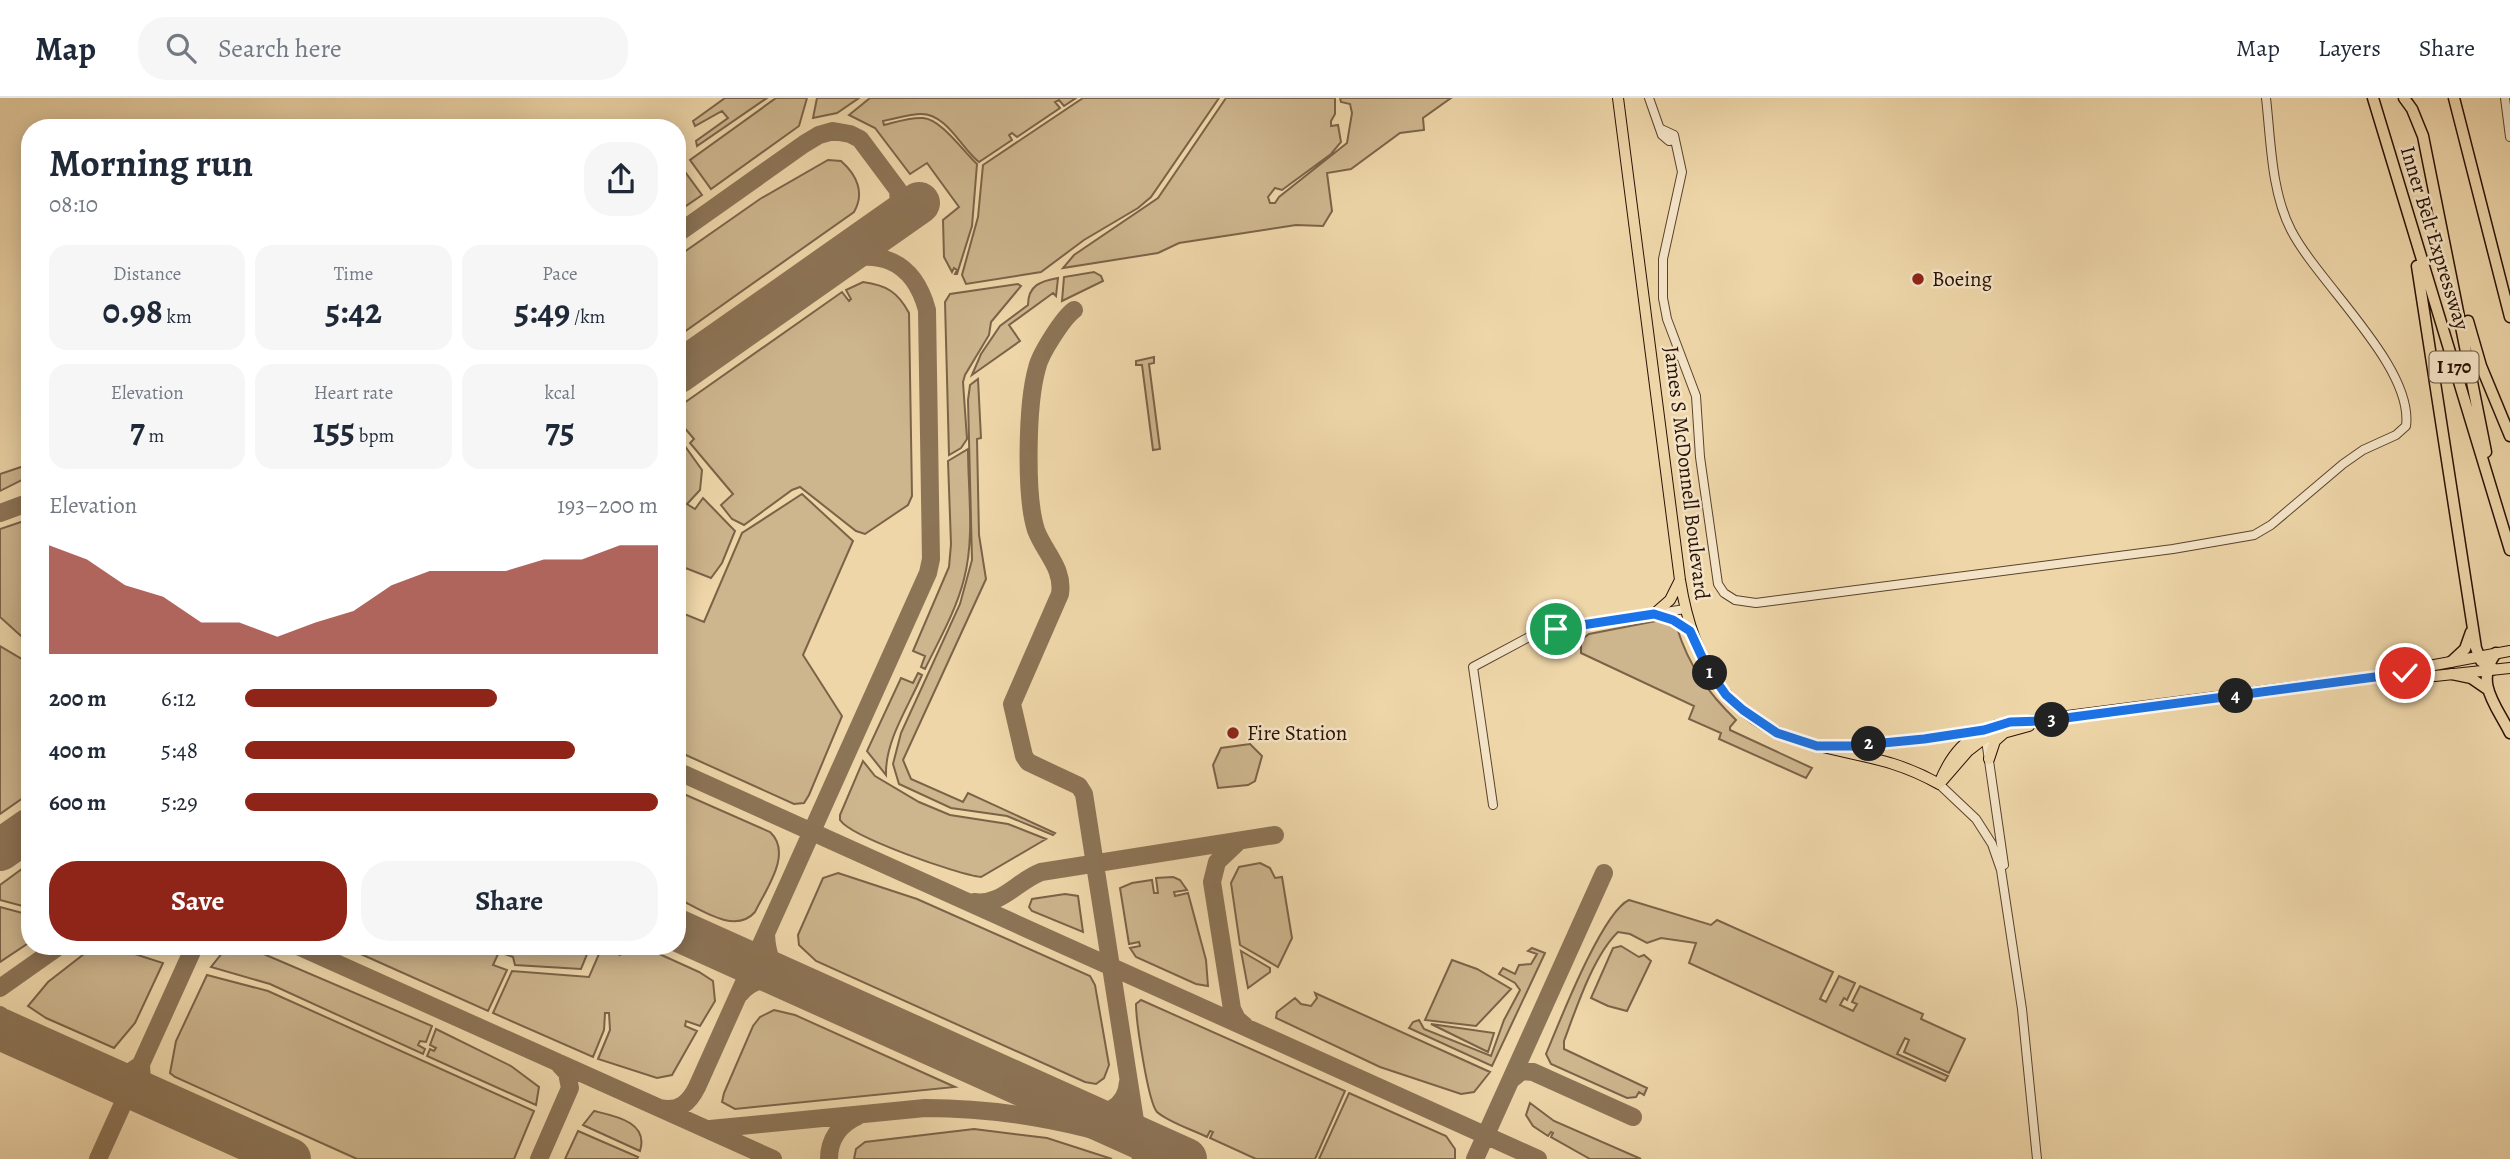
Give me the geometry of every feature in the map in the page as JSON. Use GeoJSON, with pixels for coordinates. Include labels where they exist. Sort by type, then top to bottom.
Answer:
{"type":"FeatureCollection","features":[{"type":"Feature","properties":{"kind":"highway","name":"Inner Belt Expressway"},"geometry":{"type":"LineString","coordinates":[[2373,98],[2510,550]]}},
{"type":"Feature","properties":{"kind":"highway"},"geometry":{"type":"LineString","coordinates":[[2404,98],[2418,121],[2427,153],[2495,502]]}},
{"type":"Feature","properties":{"kind":"highway"},"geometry":{"type":"LineString","coordinates":[[2412,98],[2430,134],[2475,348],[2510,436]]}},
{"type":"Feature","properties":{"kind":"highway"},"geometry":{"type":"LineString","coordinates":[[2454,98],[2510,316]]}},
{"type":"Feature","properties":{"kind":"highway"},"geometry":{"type":"LineString","coordinates":[[2413,232],[2478,657],[2489,669]]}},
{"type":"Feature","properties":{"kind":"highway"},"geometry":{"type":"LineString","coordinates":[[2451,662],[2465,649],[2473,626]]}},
{"type":"Feature","properties":{"kind":"highway"},"geometry":{"type":"LineString","coordinates":[[2488,690],[2489,669],[2496,653]]}},
{"type":"Feature","properties":{"kind":"highway"},"geometry":{"type":"LineString","coordinates":[[2452,674],[2471,677],[2488,690],[2510,733]]}},
{"type":"Feature","properties":{"kind":"main road","name":"James S McDonnell Boulevard"},"geometry":{"type":"LineString","coordinates":[[1618,98],[1680,579],[1690,631],[1707,668],[1726,695],[1777,733],[1817,746],[1892,762],[1939,784]]}},
{"type":"Feature","properties":{"kind":"main road"},"geometry":{"type":"LineString","coordinates":[[1654,614],[1670,600],[1680,579]]}},
{"type":"Feature","properties":{"kind":"main road"},"geometry":{"type":"LineString","coordinates":[[1654,614],[1673,620],[1690,631]]}},
{"type":"Feature","properties":{"kind":"main road"},"geometry":{"type":"LineString","coordinates":[[1939,784],[1954,754],[2010,722],[2043,721],[2405,673],[2510,651]]}},
{"type":"Feature","properties":{"kind":"main road"},"geometry":{"type":"LineString","coordinates":[[2405,673],[2435,676],[2510,668]]}},
{"type":"Feature","properties":{"kind":"main road"},"geometry":{"type":"LineString","coordinates":[[1817,746],[1864,745],[2006,732],[2043,721]]}},
{"type":"Feature","properties":{"kind":"main road"},"geometry":{"type":"LineString","coordinates":[[1989,759],[1996,741],[2006,732]]}},
{"type":"Feature","properties":{"kind":"street"},"geometry":{"type":"LineString","coordinates":[[1649,98],[1662,135],[1669,141],[1674,140],[1682,172],[1663,259],[1663,298],[1667,319],[1696,396],[1700,457],[1718,584],[1724,593],[1735,600],[1756,603],[2173,549],[2246,537],[2271,525],[2363,450],[2396,435],[2406,426],[2406,404],[2385,361],[2291,230],[2275,176],[2266,98]]}},
{"type":"Feature","properties":{"kind":"street"},"geometry":{"type":"LineString","coordinates":[[2505,98],[2510,137]]}},
{"type":"Feature","properties":{"kind":"street"},"geometry":{"type":"LineString","coordinates":[[1493,805],[1473,667],[1529,637],[1556,629],[1685,609]]}},
{"type":"Feature","properties":{"kind":"street","name":"James S McDonnell Boulevard"},"geometry":{"type":"LineString","coordinates":[[1985,734],[2003,848],[2005,886],[2037,1159]]}},
{"type":"Feature","properties":{"kind":"street","name":"James S McDonnell Boulevard"},"geometry":{"type":"LineString","coordinates":[[1939,784],[1961,803],[1985,832],[1997,855],[2005,886]]}},
{"type":"Feature","properties":{"kind":"shaded area"},"geometry":{"type":"Polygon","coordinates":[[[725,98],[767,98],[697,146],[696,141],[728,118],[722,111],[695,126],[693,121],[725,98]]]}},
{"type":"Feature","properties":{"kind":"shaded area"},"geometry":{"type":"Polygon","coordinates":[[[776,98],[807,98],[799,126],[711,189],[690,160],[776,98]]]}},
{"type":"Feature","properties":{"kind":"shaded area"},"geometry":{"type":"Polygon","coordinates":[[[817,98],[859,98],[837,113],[813,118],[817,98]]]}},
{"type":"Feature","properties":{"kind":"shaded area"},"geometry":{"type":"Polygon","coordinates":[[[870,98],[1076,98],[1064,106],[1059,100],[1055,102],[1060,108],[1017,137],[1012,133],[1009,135],[1012,140],[979,162],[946,125],[930,115],[916,114],[883,121],[884,125],[913,118],[930,120],[944,130],[977,164],[972,226],[957,274],[955,274],[957,270],[954,268],[952,272],[944,257],[943,220],[959,207],[927,163],[910,174],[875,128],[849,115],[870,98]]]}},
{"type":"Feature","properties":{"kind":"shaded area"},"geometry":{"type":"Polygon","coordinates":[[[1083,98],[1219,98],[1151,197],[1138,208],[1084,240],[1041,272],[966,284],[962,275],[978,217],[983,165],[1083,98]]]}},
{"type":"Feature","properties":{"kind":"shaded area"},"geometry":{"type":"Polygon","coordinates":[[[1226,98],[1335,98],[1335,114],[1331,126],[1338,125],[1341,142],[1331,154],[1282,190],[1275,188],[1268,197],[1270,203],[1275,203],[1347,143],[1352,113],[1350,104],[1341,102],[1340,98],[1451,98],[1423,118],[1424,130],[1400,133],[1351,169],[1327,173],[1332,211],[1323,226],[1296,225],[1179,243],[1158,253],[1063,268],[1074,255],[1158,198],[1226,98]]]}},
{"type":"Feature","properties":{"kind":"shaded area"},"geometry":{"type":"Polygon","coordinates":[[[828,160],[841,161],[855,178],[859,191],[854,212],[686,331],[686,251],[760,199],[828,160]]]}},
{"type":"Feature","properties":{"kind":"shaded area"},"geometry":{"type":"Polygon","coordinates":[[[686,173],[702,195],[686,206],[686,173]]]}},
{"type":"Feature","properties":{"kind":"shaded area"},"geometry":{"type":"Polygon","coordinates":[[[1094,272],[1101,276],[1103,281],[1062,301],[1064,277],[1094,272]]]}},
{"type":"Feature","properties":{"kind":"shaded area"},"geometry":{"type":"Polygon","coordinates":[[[1058,278],[1056,296],[1053,293],[1009,325],[1020,341],[972,375],[981,354],[1000,326],[1028,305],[1033,288],[1058,278]]]}},
{"type":"Feature","properties":{"kind":"shaded area"},"geometry":{"type":"Polygon","coordinates":[[[863,282],[878,285],[900,300],[909,313],[912,496],[908,505],[865,534],[856,531],[800,487],[744,525],[732,519],[721,505],[733,494],[690,443],[694,439],[686,430],[686,402],[842,292],[849,301],[851,299],[846,290],[863,282]]]}},
{"type":"Feature","properties":{"kind":"shaded area"},"geometry":{"type":"Polygon","coordinates":[[[1018,284],[1021,286],[991,322],[989,335],[965,375],[963,382],[967,439],[961,448],[949,455],[945,302],[950,294],[1018,284]]]}},
{"type":"Feature","properties":{"kind":"shaded area"},"geometry":{"type":"Polygon","coordinates":[[[1154,357],[1154,363],[1149,364],[1160,449],[1153,450],[1142,365],[1136,365],[1136,361],[1154,357]]]}},
{"type":"Feature","properties":{"kind":"shaded area"},"geometry":{"type":"Polygon","coordinates":[[[978,379],[981,438],[977,439],[979,535],[986,579],[903,760],[911,779],[963,802],[968,793],[1055,833],[1053,835],[1007,816],[951,808],[899,784],[893,764],[901,733],[960,604],[972,560],[968,400],[970,385],[978,379]]]}},
{"type":"Feature","properties":{"kind":"shaded area"},"geometry":{"type":"Polygon","coordinates":[[[686,448],[702,470],[700,490],[687,504],[695,509],[703,498],[735,531],[722,563],[711,578],[686,568],[686,448]]]}},
{"type":"Feature","properties":{"kind":"shaded area"},"geometry":{"type":"Polygon","coordinates":[[[968,449],[970,530],[964,579],[947,625],[925,669],[921,667],[925,656],[913,651],[949,567],[951,544],[948,461],[968,449]]]}},
{"type":"Feature","properties":{"kind":"shaded area"},"geometry":{"type":"Polygon","coordinates":[[[21,467],[21,480],[0,491],[0,474],[21,467]]]}},
{"type":"Feature","properties":{"kind":"shaded area"},"geometry":{"type":"Polygon","coordinates":[[[802,494],[853,541],[803,655],[842,716],[804,803],[794,804],[686,755],[686,615],[704,622],[742,533],[802,494]]]}},
{"type":"Feature","properties":{"kind":"shaded area"},"geometry":{"type":"Polygon","coordinates":[[[21,522],[21,636],[0,617],[0,529],[21,522]]]}},
{"type":"Feature","properties":{"kind":"shaded area"},"geometry":{"type":"Polygon","coordinates":[[[1661,620],[1677,628],[1687,655],[1700,678],[1736,720],[1730,730],[1812,768],[1806,778],[1719,739],[1721,733],[1689,719],[1694,706],[1581,653],[1581,640],[1589,634],[1661,620]]]}},
{"type":"Feature","properties":{"kind":"shaded area"},"geometry":{"type":"Polygon","coordinates":[[[0,646],[21,659],[21,799],[0,814],[0,646]]]}},
{"type":"Feature","properties":{"kind":"shaded area"},"geometry":{"type":"Polygon","coordinates":[[[918,673],[922,675],[889,749],[886,775],[867,751],[901,678],[913,683],[918,673]]]}},
{"type":"Feature","properties":{"kind":"shaded area"},"geometry":{"type":"Polygon","coordinates":[[[1250,744],[1262,756],[1255,781],[1248,785],[1218,788],[1213,765],[1221,748],[1250,744]]]}},
{"type":"Feature","properties":{"kind":"shaded area"},"geometry":{"type":"Polygon","coordinates":[[[863,761],[875,776],[919,802],[950,815],[1008,824],[1046,839],[981,877],[930,863],[884,845],[848,827],[840,820],[863,761]]]}},
{"type":"Feature","properties":{"kind":"shaded area"},"geometry":{"type":"Polygon","coordinates":[[[686,795],[770,832],[779,850],[771,882],[755,912],[738,921],[728,921],[686,902],[686,795]]]}},
{"type":"Feature","properties":{"kind":"shaded area"},"geometry":{"type":"Polygon","coordinates":[[[1260,863],[1270,868],[1275,878],[1282,877],[1292,938],[1278,967],[1240,945],[1231,883],[1239,867],[1260,863]]]}},
{"type":"Feature","properties":{"kind":"shaded area"},"geometry":{"type":"Polygon","coordinates":[[[21,870],[21,906],[0,900],[0,885],[21,870]]]}},
{"type":"Feature","properties":{"kind":"shaded area"},"geometry":{"type":"Polygon","coordinates":[[[838,873],[917,899],[1090,976],[1095,985],[1109,1065],[1104,1078],[1096,1084],[1085,1082],[816,961],[799,945],[798,935],[823,878],[838,873]]]}},
{"type":"Feature","properties":{"kind":"shaded area"},"geometry":{"type":"Polygon","coordinates":[[[1173,877],[1180,880],[1187,890],[1174,892],[1175,896],[1188,893],[1206,960],[1208,986],[1196,984],[1136,957],[1130,948],[1140,946],[1139,942],[1129,944],[1120,888],[1152,880],[1154,893],[1158,893],[1156,878],[1173,877]]]}},
{"type":"Feature","properties":{"kind":"shaded area"},"geometry":{"type":"Polygon","coordinates":[[[1065,894],[1078,896],[1083,932],[1032,911],[1029,907],[1032,899],[1065,894]]]}},
{"type":"Feature","properties":{"kind":"shaded area"},"geometry":{"type":"Polygon","coordinates":[[[1629,900],[1711,925],[1717,920],[1833,972],[1820,999],[1826,1002],[1839,976],[1855,983],[1847,1000],[1844,998],[1840,1005],[1853,1011],[1857,1004],[1852,1002],[1860,986],[1923,1014],[1921,1019],[1965,1039],[1949,1073],[1904,1052],[1909,1040],[1905,1038],[1897,1054],[1948,1076],[1945,1081],[1689,963],[1696,943],[1661,938],[1647,943],[1630,934],[1618,932],[1601,955],[1586,984],[1564,1041],[1564,1049],[1647,1088],[1644,1095],[1639,1092],[1636,1097],[1627,1098],[1551,1064],[1546,1054],[1582,970],[1606,925],[1629,900]]]}},
{"type":"Feature","properties":{"kind":"shaded area"},"geometry":{"type":"Polygon","coordinates":[[[0,907],[21,913],[21,948],[0,962],[0,907]]]}},
{"type":"Feature","properties":{"kind":"shaded area"},"geometry":{"type":"Polygon","coordinates":[[[1621,946],[1639,957],[1644,955],[1651,961],[1627,1011],[1591,998],[1613,948],[1621,946]]]}},
{"type":"Feature","properties":{"kind":"shaded area"},"geometry":{"type":"Polygon","coordinates":[[[1532,948],[1545,953],[1492,1066],[1409,1028],[1413,1022],[1419,1020],[1424,1029],[1491,1056],[1504,1020],[1520,990],[1515,983],[1499,974],[1503,968],[1515,974],[1519,965],[1531,964],[1537,954],[1528,951],[1532,948]]]}},
{"type":"Feature","properties":{"kind":"shaded area"},"geometry":{"type":"Polygon","coordinates":[[[1241,951],[1270,968],[1270,972],[1248,988],[1241,951]]]}},
{"type":"Feature","properties":{"kind":"shaded area"},"geometry":{"type":"Polygon","coordinates":[[[83,955],[138,955],[163,963],[135,1023],[114,1048],[46,1018],[28,1006],[48,982],[83,955]]]}},
{"type":"Feature","properties":{"kind":"shaded area"},"geometry":{"type":"Polygon","coordinates":[[[221,955],[266,955],[432,1026],[426,1042],[420,1041],[418,1045],[425,1049],[423,1054],[270,984],[211,967],[221,955]]]}},
{"type":"Feature","properties":{"kind":"shaded area"},"geometry":{"type":"Polygon","coordinates":[[[363,955],[498,955],[493,965],[507,970],[488,1011],[363,955]]]}},
{"type":"Feature","properties":{"kind":"shaded area"},"geometry":{"type":"Polygon","coordinates":[[[507,955],[587,955],[581,969],[515,965],[513,957],[507,955]]]}},
{"type":"Feature","properties":{"kind":"shaded area"},"geometry":{"type":"Polygon","coordinates":[[[599,955],[662,955],[713,981],[715,1001],[700,1026],[686,1021],[685,1026],[697,1031],[672,1075],[657,1078],[598,1059],[610,1030],[609,1013],[605,1013],[604,1030],[593,1057],[493,1013],[512,971],[589,977],[599,955]]]}},
{"type":"Feature","properties":{"kind":"shaded area"},"geometry":{"type":"Polygon","coordinates":[[[1452,960],[1477,969],[1511,989],[1476,1026],[1425,1020],[1452,960]]]}},
{"type":"Feature","properties":{"kind":"shaded area"},"geometry":{"type":"Polygon","coordinates":[[[207,975],[268,991],[534,1111],[514,1159],[357,1159],[175,1077],[170,1073],[176,1041],[207,975]]]}},
{"type":"Feature","properties":{"kind":"shaded area"},"geometry":{"type":"Polygon","coordinates":[[[1315,993],[1490,1072],[1474,1092],[1461,1094],[1380,1067],[1276,1018],[1277,1012],[1295,998],[1301,1004],[1311,1006],[1317,998],[1315,993]]]}},
{"type":"Feature","properties":{"kind":"shaded area"},"geometry":{"type":"Polygon","coordinates":[[[1141,1000],[1345,1091],[1315,1159],[1256,1159],[1210,1138],[1213,1132],[1210,1131],[1207,1137],[1174,1123],[1157,1112],[1146,1078],[1140,1043],[1136,1004],[1141,1000]]]}},
{"type":"Feature","properties":{"kind":"shaded area"},"geometry":{"type":"Polygon","coordinates":[[[774,1010],[795,1015],[955,1087],[735,1109],[722,1102],[724,1093],[753,1026],[760,1017],[774,1010]]]}},
{"type":"Feature","properties":{"kind":"shaded area"},"geometry":{"type":"Polygon","coordinates":[[[1431,1024],[1494,1033],[1488,1052],[1431,1024]]]}},
{"type":"Feature","properties":{"kind":"shaded area"},"geometry":{"type":"Polygon","coordinates":[[[436,1029],[511,1066],[539,1087],[536,1105],[427,1056],[430,1049],[434,1051],[436,1048],[430,1045],[436,1029]]]}},
{"type":"Feature","properties":{"kind":"shaded area"},"geometry":{"type":"Polygon","coordinates":[[[1349,1093],[1446,1136],[1455,1149],[1455,1159],[1319,1159],[1349,1093]]]}},
{"type":"Feature","properties":{"kind":"shaded area"},"geometry":{"type":"Polygon","coordinates":[[[1530,1103],[1554,1121],[1641,1159],[1590,1159],[1551,1137],[1553,1133],[1548,1136],[1533,1126],[1526,1115],[1530,1103]]]}},
{"type":"Feature","properties":{"kind":"shaded area"},"geometry":{"type":"Polygon","coordinates":[[[594,1111],[620,1118],[635,1127],[640,1133],[640,1151],[583,1125],[594,1111]]]}},
{"type":"Feature","properties":{"kind":"shaded area"},"geometry":{"type":"Polygon","coordinates":[[[974,1129],[1047,1138],[1112,1159],[854,1159],[856,1149],[865,1142],[974,1129]]]}},
{"type":"Feature","properties":{"kind":"shaded area"},"geometry":{"type":"Polygon","coordinates":[[[578,1131],[638,1157],[565,1159],[578,1131]]]}},
{"type":"Feature","properties":{"kind":"taxiway"},"geometry":{"type":"LineString","coordinates":[[686,228],[804,144],[833,131],[860,139],[898,190],[899,203],[891,222]]}},
{"type":"Feature","properties":{"kind":"taxiway"},"geometry":{"type":"LineString","coordinates":[[660,1108],[673,1109],[683,1105],[697,1087],[928,573],[931,559],[927,310],[921,292],[902,268],[876,257],[861,257],[828,266]]}},
{"type":"Feature","properties":{"kind":"taxiway"},"geometry":{"type":"LineString","coordinates":[[1074,310],[1058,328],[1039,362],[1029,426],[1032,515],[1039,538],[1059,576],[1060,594],[1012,704],[1024,756],[1028,762],[1079,786],[1084,794],[1141,1159]]}},
{"type":"Feature","properties":{"kind":"taxiway"},"geometry":{"type":"LineString","coordinates":[[0,513],[21,505]]}},
{"type":"Feature","properties":{"kind":"taxiway"},"geometry":{"type":"LineString","coordinates":[[686,775],[1538,1159]]}},
{"type":"Feature","properties":{"kind":"taxiway"},"geometry":{"type":"LineString","coordinates":[[974,902],[1001,897],[1041,872],[1275,835]]}},
{"type":"Feature","properties":{"kind":"taxiway"},"geometry":{"type":"LineString","coordinates":[[1238,842],[1217,862],[1212,882],[1232,1009],[1237,1019],[1245,1026]]}},
{"type":"Feature","properties":{"kind":"taxiway"},"geometry":{"type":"LineString","coordinates":[[1475,1159],[1604,873]]}},
{"type":"Feature","properties":{"kind":"taxiway"},"geometry":{"type":"LineString","coordinates":[[766,935],[771,958],[784,978]]}},
{"type":"Feature","properties":{"kind":"taxiway"},"geometry":{"type":"LineString","coordinates":[[0,988],[47,955]]}},
{"type":"Feature","properties":{"kind":"taxiway"},"geometry":{"type":"LineString","coordinates":[[98,1159],[190,955]]}},
{"type":"Feature","properties":{"kind":"taxiway"},"geometry":{"type":"LineString","coordinates":[[318,955],[773,1159]]}},
{"type":"Feature","properties":{"kind":"taxiway"},"geometry":{"type":"LineString","coordinates":[[740,994],[759,981],[784,978]]}},
{"type":"Feature","properties":{"kind":"taxiway"},"geometry":{"type":"LineString","coordinates":[[0,1015],[6,1027],[20,1038]]}},
{"type":"Feature","properties":{"kind":"taxiway"},"geometry":{"type":"LineString","coordinates":[[539,1159],[570,1088],[567,1073],[557,1062]]}},
{"type":"Feature","properties":{"kind":"taxiway"},"geometry":{"type":"LineString","coordinates":[[141,1065],[142,1083],[155,1099]]}},
{"type":"Feature","properties":{"kind":"taxiway"},"geometry":{"type":"LineString","coordinates":[[102,1075],[123,1077],[139,1066]]}},
{"type":"Feature","properties":{"kind":"taxiway"},"geometry":{"type":"LineString","coordinates":[[1512,1079],[1522,1071],[1533,1072],[1633,1117]]}},
{"type":"Feature","properties":{"kind":"taxiway"},"geometry":{"type":"LineString","coordinates":[[1080,1111],[1097,1113],[1112,1109],[1123,1099],[1128,1082]]}},
{"type":"Feature","properties":{"kind":"taxiway"},"geometry":{"type":"LineString","coordinates":[[710,1129],[925,1108],[991,1111],[1088,1128],[1182,1159]]}},
{"type":"Feature","properties":{"kind":"taxiway"},"geometry":{"type":"LineString","coordinates":[[829,1159],[831,1145],[837,1133],[846,1123],[858,1116]]}},
{"type":"Feature","properties":{"kind":"runway"},"geometry":{"type":"LineString","coordinates":[[686,367],[919,203]]}},
{"type":"Feature","properties":{"kind":"runway"},"geometry":{"type":"LineString","coordinates":[[0,850],[21,835]]}},
{"type":"Feature","properties":{"kind":"runway"},"geometry":{"type":"LineString","coordinates":[[686,934],[1186,1159]]}},
{"type":"Feature","properties":{"kind":"runway"},"geometry":{"type":"LineString","coordinates":[[0,1029],[290,1159]]}},
{"type":"Feature","properties":{"kind":"place","name":"Boeing"},"geometry":{"type":"Point","coordinates":[1918,279]}},
{"type":"Feature","properties":{"kind":"place","name":"Fire Station"},"geometry":{"type":"Point","coordinates":[1233,733]}},
{"type":"Feature","properties":{"kind":"route"},"geometry":{"type":"LineString","coordinates":[[1556,629],[1654,614],[1673,620],[1690,631],[1707,668],[1726,695],[1743,710],[1777,733],[1817,746],[1852,746],[1924,739],[1984,730],[2010,722],[2043,721],[2405,673]]}}]}
